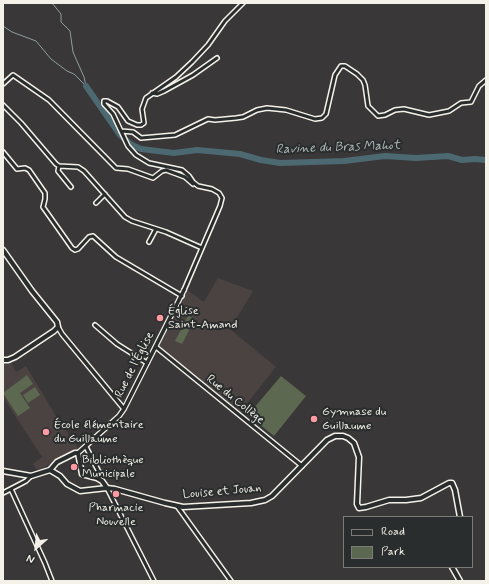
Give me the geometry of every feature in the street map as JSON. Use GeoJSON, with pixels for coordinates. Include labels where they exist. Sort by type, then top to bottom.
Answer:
{"type":"FeatureCollection","features":[{"type":"Feature","properties":{"kind":"main road"},"geometry":{"type":"LineString","coordinates":[[3,250],[58,326],[54,331],[15,357],[3,360]]}},
{"type":"Feature","properties":{"kind":"main road","name":"Louise et Jouan"},"geometry":{"type":"LineString","coordinates":[[50,470],[60,476],[67,484],[80,491],[107,488],[124,491],[183,507],[231,504],[265,500],[277,493],[327,440],[335,436],[343,436],[354,443],[359,457],[357,500],[359,508],[389,500],[421,498],[449,483],[452,483],[455,490],[460,516]]}},
{"type":"Feature","properties":{"kind":"main road"},"geometry":{"type":"LineString","coordinates":[[3,471],[31,476],[50,470],[57,462],[78,453]]}},
{"type":"Feature","properties":{"kind":"main road","name":"Louise et Jouan"},"geometry":{"type":"LineString","coordinates":[[78,453],[82,474],[97,478],[102,481],[107,488]]}},
{"type":"Feature","properties":{"kind":"main road"},"geometry":{"type":"LineString","coordinates":[[453,568],[460,581]]}},
{"type":"Feature","properties":{"kind":"street"},"geometry":{"type":"LineString","coordinates":[[198,186],[182,170],[149,163],[136,155],[128,146],[113,114],[104,102],[107,101],[118,107],[128,122],[137,125],[144,123],[142,109],[146,98],[176,77],[208,45],[225,21],[243,3]]}},
{"type":"Feature","properties":{"kind":"street"},"geometry":{"type":"LineString","coordinates":[[152,93],[157,94],[164,92],[193,75],[217,58]]}},
{"type":"Feature","properties":{"kind":"street"},"geometry":{"type":"LineString","coordinates":[[121,131],[133,132],[141,138],[175,135],[208,120],[243,117],[257,110],[266,108],[286,110],[315,119],[322,118],[326,114],[335,75],[341,66],[345,66],[363,80],[366,85],[368,106],[378,116],[385,115],[395,110],[404,109],[429,115],[449,111],[461,103],[471,102],[480,86],[486,80]]}},
{"type":"Feature","properties":{"kind":"street"},"geometry":{"type":"LineString","coordinates":[[3,84],[13,75],[49,100],[116,168],[131,170],[153,178],[162,171],[166,170],[185,177],[191,183],[198,186]]}},
{"type":"Feature","properties":{"kind":"street"},"geometry":{"type":"LineString","coordinates":[[3,105],[21,123],[56,164],[59,166],[78,167],[84,171],[125,217],[202,248]]}},
{"type":"Feature","properties":{"kind":"street"},"geometry":{"type":"LineString","coordinates":[[3,152],[17,169],[25,168],[29,170],[44,194],[45,199],[43,207],[72,248],[75,250],[78,249],[89,237],[93,236],[116,257],[182,296]]}},
{"type":"Feature","properties":{"kind":"street"},"geometry":{"type":"LineString","coordinates":[[59,166],[58,170],[71,187]]}},
{"type":"Feature","properties":{"kind":"street","name":"Rue de l'Église"},"geometry":{"type":"LineString","coordinates":[[78,453],[124,409],[182,296],[222,198],[219,193],[212,189],[198,186]]}},
{"type":"Feature","properties":{"kind":"street"},"geometry":{"type":"LineString","coordinates":[[96,203],[105,194]]}},
{"type":"Feature","properties":{"kind":"street"},"geometry":{"type":"LineString","coordinates":[[149,242],[156,229]]}},
{"type":"Feature","properties":{"kind":"street"},"geometry":{"type":"LineString","coordinates":[[95,325],[117,344],[147,363]]}},
{"type":"Feature","properties":{"kind":"street"},"geometry":{"type":"LineString","coordinates":[[58,326],[62,334],[124,409]]}},
{"type":"Feature","properties":{"kind":"street","name":"Rue du Collège"},"geometry":{"type":"LineString","coordinates":[[156,347],[302,466]]}},
{"type":"Feature","properties":{"kind":"street"},"geometry":{"type":"LineString","coordinates":[[86,447],[99,472]]}},
{"type":"Feature","properties":{"kind":"street"},"geometry":{"type":"LineString","coordinates":[[3,493],[26,481],[31,476]]}},
{"type":"Feature","properties":{"kind":"street"},"geometry":{"type":"LineString","coordinates":[[107,488],[154,581]]}},
{"type":"Feature","properties":{"kind":"street"},"geometry":{"type":"LineString","coordinates":[[11,489],[52,581]]}},
{"type":"Feature","properties":{"kind":"street"},"geometry":{"type":"LineString","coordinates":[[177,506],[232,581]]}},
{"type":"Feature","properties":{"kind":"shaded area"},"geometry":{"type":"Polygon","coordinates":[[[218,278],[253,291],[230,329],[276,367],[240,412],[159,347],[187,290],[204,302],[218,278]]]}},
{"type":"Feature","properties":{"kind":"shaded area","name":"École élémentaire du Guillaume"},"geometry":{"type":"Polygon","coordinates":[[[11,362],[16,372],[26,366],[56,416],[78,448],[38,471],[33,464],[42,457],[3,397],[3,363],[11,362]]]}},
{"type":"Feature","properties":{"kind":"green space"},"geometry":{"type":"Polygon","coordinates":[[[188,316],[195,319],[182,344],[175,341],[188,316]]]}},
{"type":"Feature","properties":{"kind":"green space"},"geometry":{"type":"Polygon","coordinates":[[[27,375],[33,384],[20,393],[30,408],[18,416],[3,393],[27,375]]]}},
{"type":"Feature","properties":{"kind":"green space"},"geometry":{"type":"Polygon","coordinates":[[[281,376],[306,396],[274,436],[248,415],[281,376]]]}},
{"type":"Feature","properties":{"kind":"green space"},"geometry":{"type":"Polygon","coordinates":[[[35,387],[40,395],[28,403],[23,395],[35,387]]]}},
{"type":"Feature","properties":{"kind":"waterway"},"geometry":{"type":"LineString","coordinates":[[52,3],[61,14],[61,22],[70,31],[73,52],[84,77],[86,86]]}},
{"type":"Feature","properties":{"kind":"waterway","name":"Ravine du Bras Mahot"},"geometry":{"type":"LineString","coordinates":[[3,26],[12,32],[36,41],[51,59],[67,71],[74,74],[86,86]]}},
{"type":"Feature","properties":{"kind":"waterway","name":"Ravine du Bras Mahot"},"geometry":{"type":"LineString","coordinates":[[86,86],[120,135],[132,145],[141,149],[174,153],[197,150],[240,154],[261,160],[280,163],[344,161],[385,156],[416,158],[448,156],[462,160],[486,160]]}},
{"type":"Feature","properties":{"kind":"place","name":"Église Saint-Amand"},"geometry":{"type":"Point","coordinates":[160,318]}},
{"type":"Feature","properties":{"kind":"place","name":"Gymnase du Guillaume"},"geometry":{"type":"Point","coordinates":[314,419]}},
{"type":"Feature","properties":{"kind":"place","name":"École élémentaire du Guillaume"},"geometry":{"type":"Point","coordinates":[46,432]}},
{"type":"Feature","properties":{"kind":"place","name":"Bibliothèque Municipale"},"geometry":{"type":"Point","coordinates":[74,467]}},
{"type":"Feature","properties":{"kind":"place","name":"Pharmacie Nouvelle"},"geometry":{"type":"Point","coordinates":[116,494]}}]}
